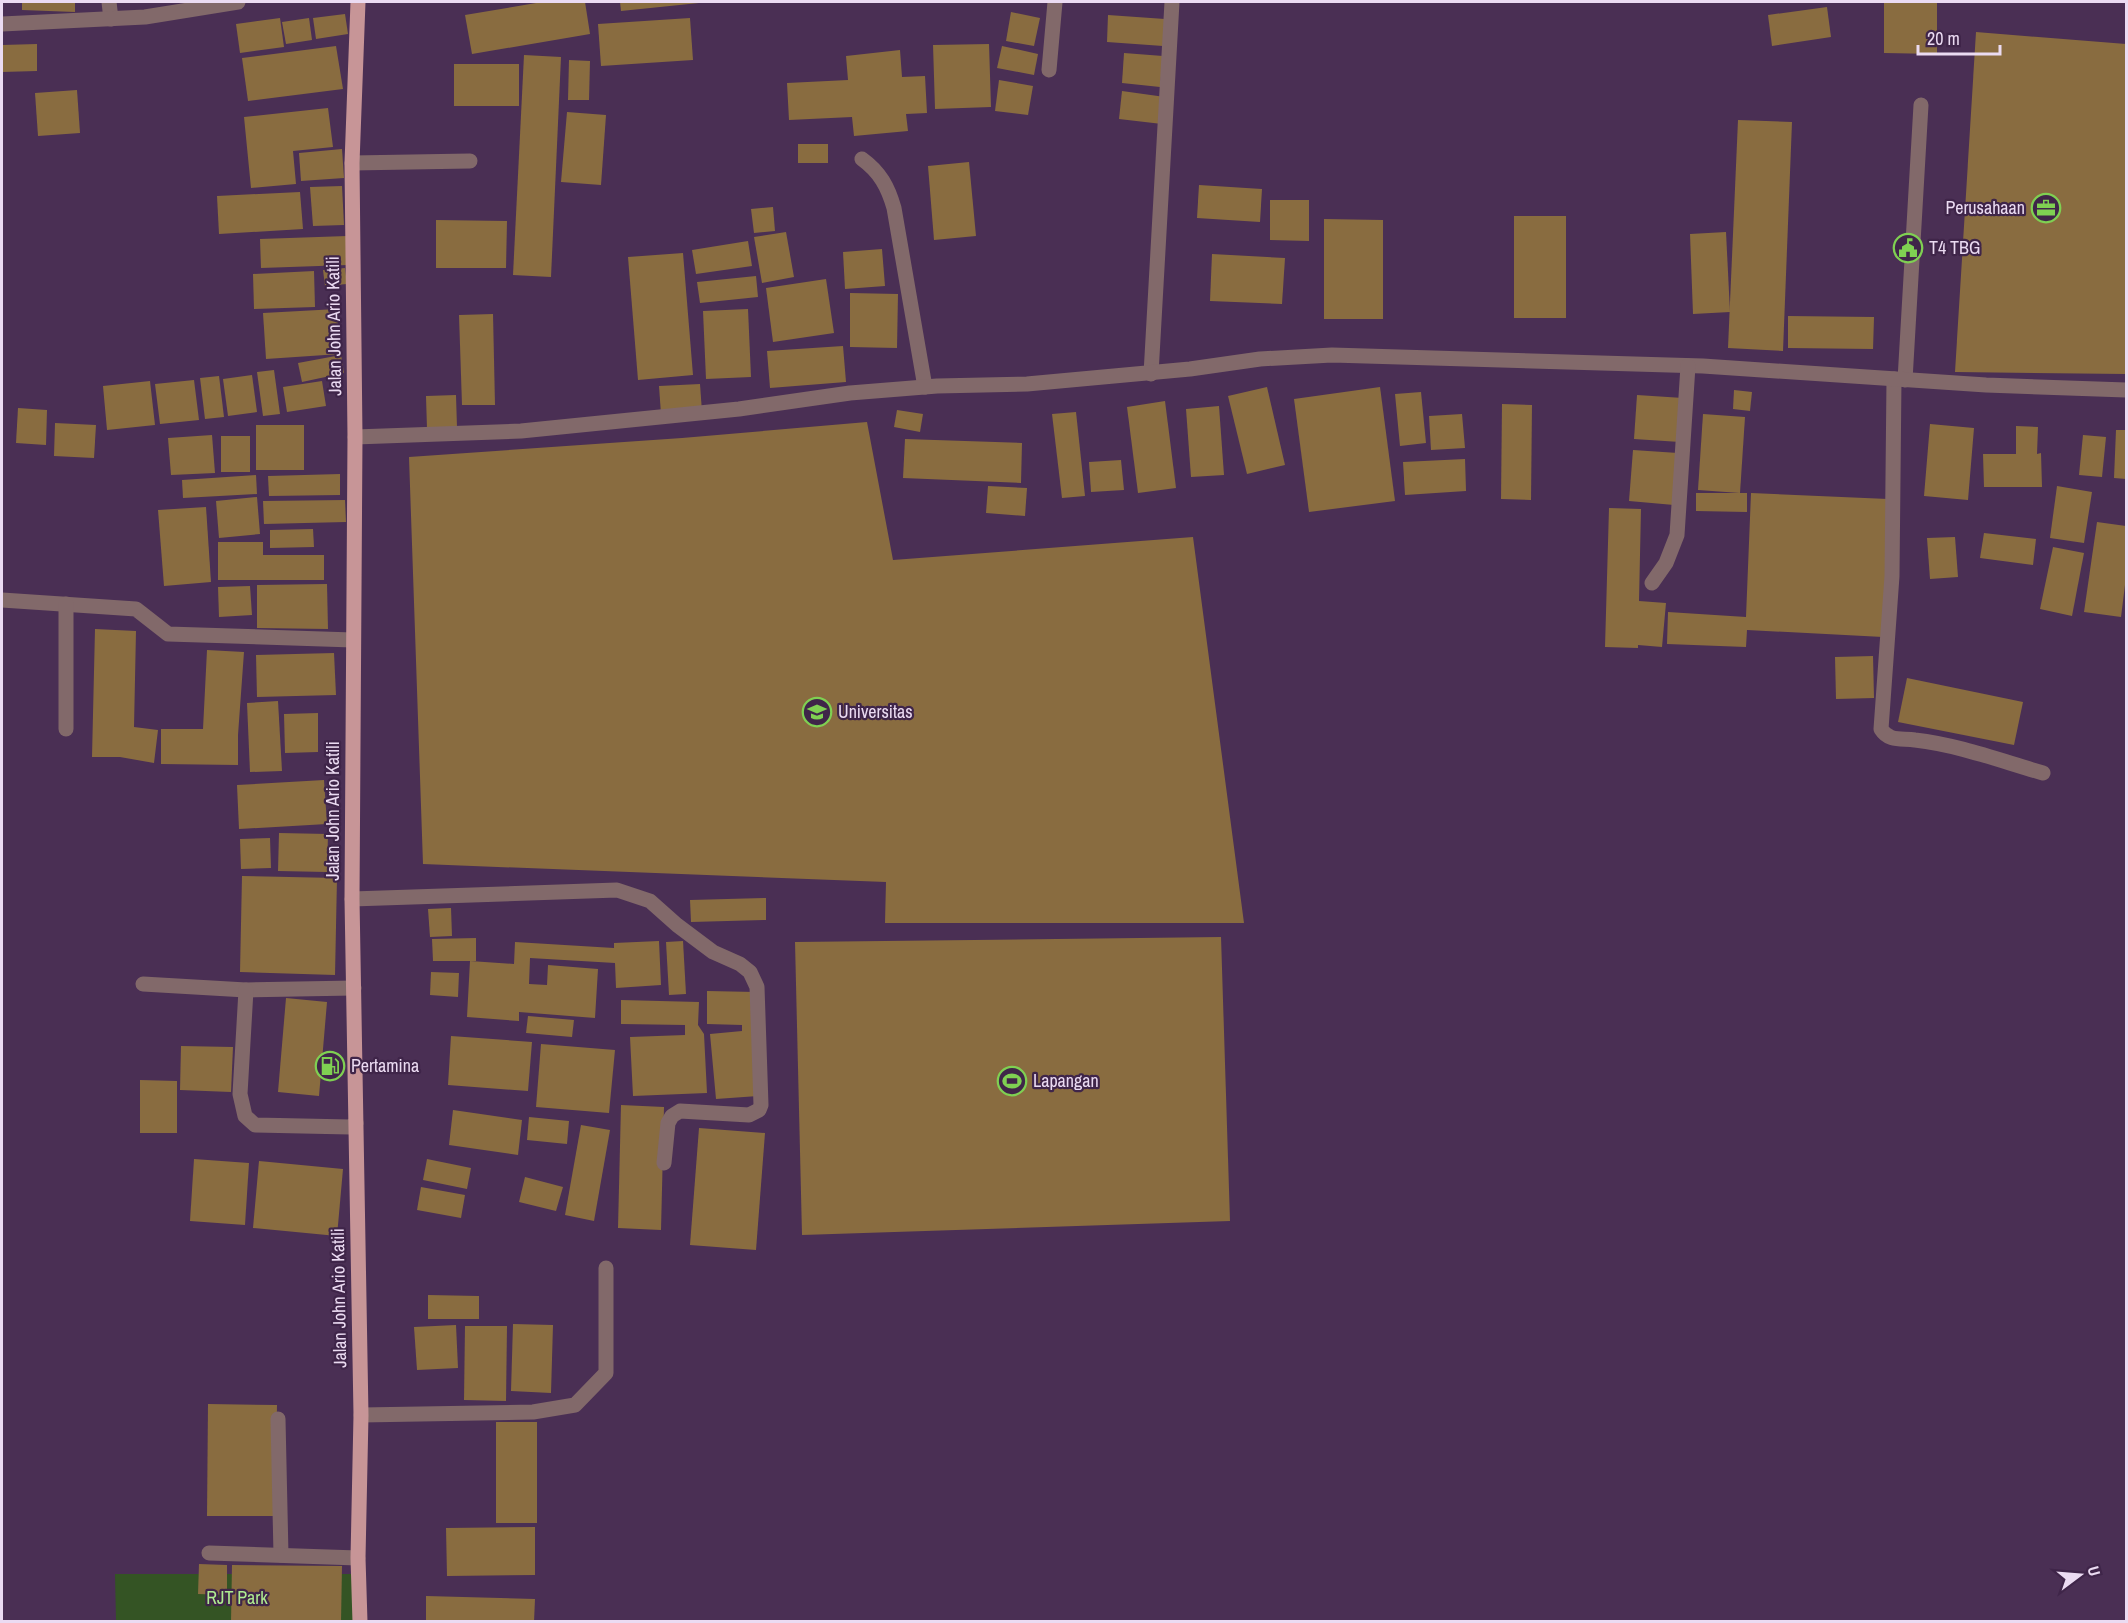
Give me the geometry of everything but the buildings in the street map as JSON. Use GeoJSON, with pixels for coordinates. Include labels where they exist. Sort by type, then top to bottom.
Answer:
{"type":"FeatureCollection","features":[{"type":"Feature","properties":{"kind":"main road","name":"Jalan John Ario Katili"},"geometry":{"type":"LineString","coordinates":[[358,2],[352,163],[355,437],[352,899],[361,1415],[358,1558],[360,1622]]}},
{"type":"Feature","properties":{"kind":"street"},"geometry":{"type":"LineString","coordinates":[[109,2],[111,19]]}},
{"type":"Feature","properties":{"kind":"street"},"geometry":{"type":"LineString","coordinates":[[2,24],[146,17],[238,2]]}},
{"type":"Feature","properties":{"kind":"street"},"geometry":{"type":"LineString","coordinates":[[1049,70],[1055,2]]}},
{"type":"Feature","properties":{"kind":"street"},"geometry":{"type":"LineString","coordinates":[[1151,374],[1172,2]]}},
{"type":"Feature","properties":{"kind":"street"},"geometry":{"type":"LineString","coordinates":[[1921,105],[1899,380],[1892,576],[1881,729],[1893,739],[1913,739],[1937,743],[2043,773]]}},
{"type":"Feature","properties":{"kind":"street"},"geometry":{"type":"LineString","coordinates":[[862,159],[880,175],[892,201],[925,387]]}},
{"type":"Feature","properties":{"kind":"street"},"geometry":{"type":"LineString","coordinates":[[352,163],[470,161]]}},
{"type":"Feature","properties":{"kind":"street"},"geometry":{"type":"LineString","coordinates":[[355,437],[521,431],[739,409],[850,393],[925,387],[1027,384],[1151,374],[1260,359],[1332,355],[1688,366],[1986,385],[2127,390]]}},
{"type":"Feature","properties":{"kind":"street"},"geometry":{"type":"LineString","coordinates":[[1652,583],[1666,562],[1677,535],[1688,366]]}},
{"type":"Feature","properties":{"kind":"street"},"geometry":{"type":"LineString","coordinates":[[2,600],[136,609],[168,634],[353,640]]}},
{"type":"Feature","properties":{"kind":"street"},"geometry":{"type":"LineString","coordinates":[[66,604],[66,729]]}},
{"type":"Feature","properties":{"kind":"street"},"geometry":{"type":"LineString","coordinates":[[352,899],[617,890],[651,901],[677,925],[713,952],[740,964],[750,972],[757,987],[761,1105],[759,1110],[749,1115],[680,1111],[672,1116],[668,1123],[664,1163]]}},
{"type":"Feature","properties":{"kind":"street"},"geometry":{"type":"LineString","coordinates":[[143,984],[246,990],[354,988]]}},
{"type":"Feature","properties":{"kind":"street"},"geometry":{"type":"LineString","coordinates":[[246,990],[240,1094],[245,1116],[255,1125],[350,1127],[356,1123]]}},
{"type":"Feature","properties":{"kind":"street"},"geometry":{"type":"LineString","coordinates":[[361,1415],[533,1412],[574,1405],[606,1373],[606,1268]]}},
{"type":"Feature","properties":{"kind":"street"},"geometry":{"type":"LineString","coordinates":[[278,1419],[281,1555]]}},
{"type":"Feature","properties":{"kind":"street"},"geometry":{"type":"LineString","coordinates":[[209,1553],[358,1558]]}},
{"type":"Feature","properties":{"kind":"green space","name":"RJT Park"},"geometry":{"type":"Polygon","coordinates":[[[115,1574],[358,1574],[358,1621],[116,1621],[115,1574]]]}},
{"type":"Feature","properties":{"kind":"place","name":"Perusahaan"},"geometry":{"type":"Point","coordinates":[2046,208]}},
{"type":"Feature","properties":{"kind":"place","name":"T4 TBG"},"geometry":{"type":"Point","coordinates":[1908,248]}},
{"type":"Feature","properties":{"kind":"place","name":"Universitas"},"geometry":{"type":"Point","coordinates":[817,712]}},
{"type":"Feature","properties":{"kind":"place","name":"Pertamina"},"geometry":{"type":"Point","coordinates":[330,1066]}},
{"type":"Feature","properties":{"kind":"place","name":"Lapangan"},"geometry":{"type":"Point","coordinates":[1012,1081]}}]}
